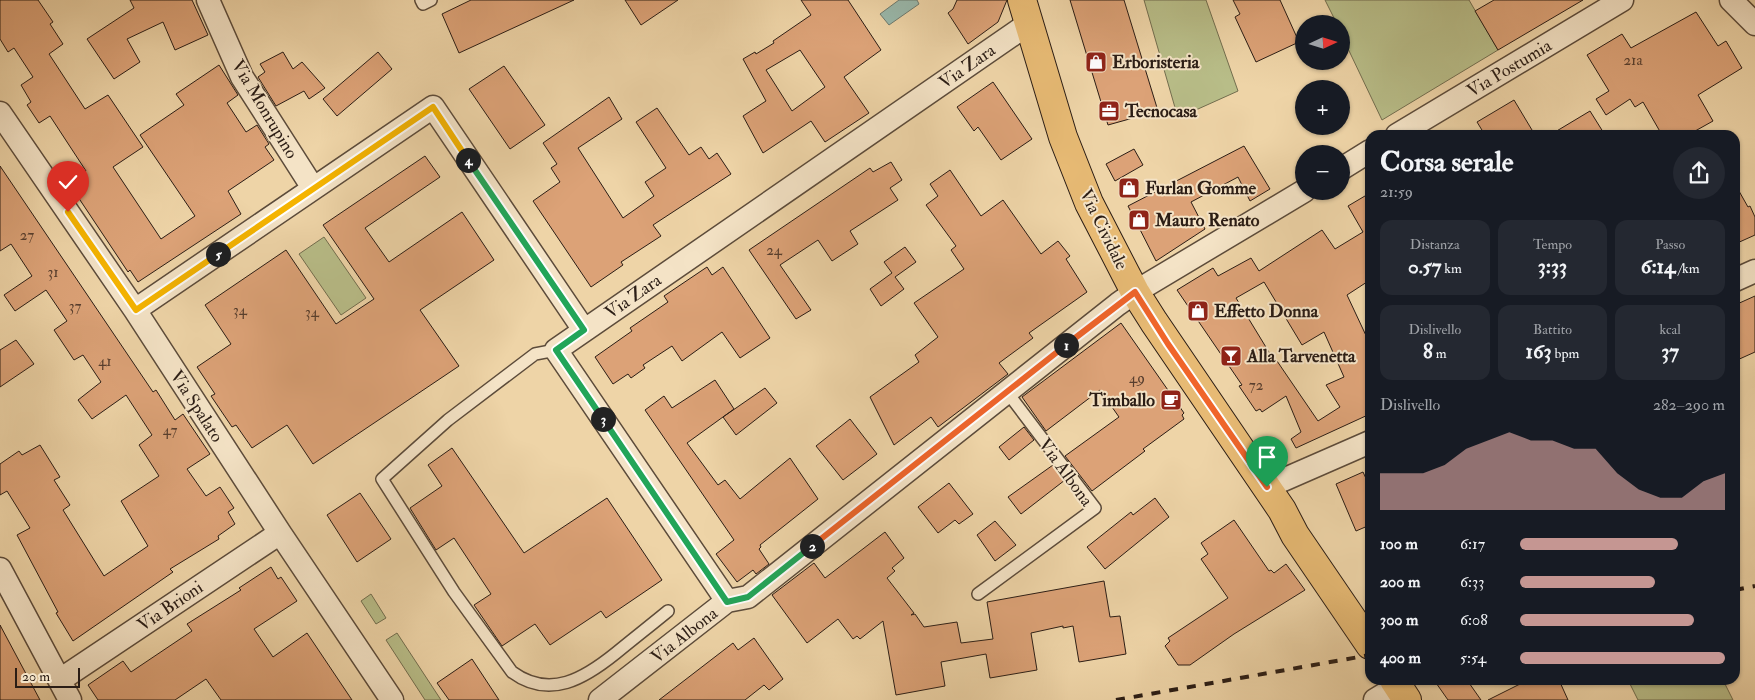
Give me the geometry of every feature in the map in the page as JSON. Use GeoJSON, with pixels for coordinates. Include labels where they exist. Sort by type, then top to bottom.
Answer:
{"type":"FeatureCollection","features":[{"type":"Feature","properties":{"kind":"main road","name":"Via Cividale"},"geometry":{"type":"LineString","coordinates":[[1025,12],[1063,137],[1089,203],[1135,292],[1168,344],[1267,487],[1295,535],[1365,638]]}},
{"type":"Feature","properties":{"kind":"main road","name":"Via Cividale"},"geometry":{"type":"LineString","coordinates":[[1282,510],[1306,528],[1365,614]]}},
{"type":"Feature","properties":{"kind":"main road"},"geometry":{"type":"LineString","coordinates":[[1397,689],[1423,700]]}},
{"type":"Feature","properties":{"kind":"street","name":"Via Monrupino"},"geometry":{"type":"LineString","coordinates":[[208,0],[242,77],[313,188]]}},
{"type":"Feature","properties":{"kind":"street","name":"Via Postumia"},"geometry":{"type":"LineString","coordinates":[[1405,130],[1622,0]]}},
{"type":"Feature","properties":{"kind":"street"},"geometry":{"type":"LineString","coordinates":[[1731,0],[1755,24]]}},
{"type":"Feature","properties":{"kind":"street","name":"Via Zara"},"geometry":{"type":"LineString","coordinates":[[556,350],[1025,12]]}},
{"type":"Feature","properties":{"kind":"street"},"geometry":{"type":"LineString","coordinates":[[136,310],[433,107],[584,330]]}},
{"type":"Feature","properties":{"kind":"street","name":"Via Spalato"},"geometry":{"type":"LineString","coordinates":[[0,113],[136,310],[280,533],[392,700]]}},
{"type":"Feature","properties":{"kind":"street"},"geometry":{"type":"LineString","coordinates":[[1350,164],[1365,155]]}},
{"type":"Feature","properties":{"kind":"street"},"geometry":{"type":"LineString","coordinates":[[1135,292],[1295,196]]}},
{"type":"Feature","properties":{"kind":"street"},"geometry":{"type":"LineString","coordinates":[[1740,278],[1755,271]]}},
{"type":"Feature","properties":{"kind":"street","name":"Via Albona"},"geometry":{"type":"LineString","coordinates":[[600,700],[727,602],[748,597],[1135,292]]}},
{"type":"Feature","properties":{"kind":"street"},"geometry":{"type":"LineString","coordinates":[[556,350],[727,602]]}},
{"type":"Feature","properties":{"kind":"street"},"geometry":{"type":"LineString","coordinates":[[1267,487],[1365,444]]}},
{"type":"Feature","properties":{"kind":"street","name":"Via Brioni"},"geometry":{"type":"LineString","coordinates":[[60,680],[280,533]]}},
{"type":"Feature","properties":{"kind":"street"},"geometry":{"type":"LineString","coordinates":[[0,569],[70,700]]}},
{"type":"Feature","properties":{"kind":"lane"},"geometry":{"type":"LineString","coordinates":[[421,0],[423,4],[431,0]]}},
{"type":"Feature","properties":{"kind":"lane"},"geometry":{"type":"LineString","coordinates":[[556,350],[535,354],[448,420],[382,479],[454,592],[520,681],[531,686],[556,689],[578,682],[668,611]]}},
{"type":"Feature","properties":{"kind":"lane","name":"Via Albona"},"geometry":{"type":"LineString","coordinates":[[978,594],[1095,508],[1007,392]]}},
{"type":"Feature","properties":{"kind":"green space"},"geometry":{"type":"Polygon","coordinates":[[[1144,0],[1206,0],[1238,91],[1178,118],[1144,0]]]}},
{"type":"Feature","properties":{"kind":"green space"},"geometry":{"type":"Polygon","coordinates":[[[1325,0],[1469,0],[1498,50],[1382,120],[1350,53],[1350,15],[1332,15],[1325,0]]]}},
{"type":"Feature","properties":{"kind":"green space"},"geometry":{"type":"Polygon","coordinates":[[[324,237],[366,298],[341,315],[299,254],[324,237]]]}},
{"type":"Feature","properties":{"kind":"green space"},"geometry":{"type":"Polygon","coordinates":[[[371,594],[386,618],[376,624],[361,601],[371,594]]]}},
{"type":"Feature","properties":{"kind":"green space"},"geometry":{"type":"Polygon","coordinates":[[[397,633],[441,700],[425,700],[386,640],[397,633]]]}},
{"type":"Feature","properties":{"kind":"green space"},"geometry":{"type":"Polygon","coordinates":[[[1630,685],[1726,685],[1733,700],[1638,700],[1630,685]]]}},
{"type":"Feature","properties":{"kind":"shaded area"},"geometry":{"type":"Polygon","coordinates":[[[899,0],[917,0],[919,4],[889,25],[880,14],[899,0]]]}},
{"type":"Feature","properties":{"kind":"building"},"geometry":{"type":"Polygon","coordinates":[[[0,0],[38,0],[53,22],[50,24],[63,44],[49,54],[85,109],[108,95],[143,147],[113,167],[161,239],[195,216],[140,135],[184,105],[176,94],[219,65],[238,95],[227,103],[246,132],[257,125],[269,144],[265,147],[274,160],[228,191],[241,214],[138,282],[130,270],[128,272],[76,194],[78,192],[71,181],[86,171],[50,116],[39,123],[27,105],[31,102],[21,85],[33,77],[14,48],[8,52],[0,39],[0,0]]]}},
{"type":"Feature","properties":{"kind":"building"},"geometry":{"type":"Polygon","coordinates":[[[130,0],[192,0],[208,35],[175,50],[163,22],[127,39],[140,62],[114,79],[87,39],[134,8],[130,0]]]}},
{"type":"Feature","properties":{"kind":"building"},"geometry":{"type":"Polygon","coordinates":[[[471,0],[574,0],[459,53],[442,14],[471,0]]]}},
{"type":"Feature","properties":{"kind":"building"},"geometry":{"type":"Polygon","coordinates":[[[625,0],[678,0],[641,25],[625,0]]]}},
{"type":"Feature","properties":{"kind":"building"},"geometry":{"type":"Polygon","coordinates":[[[801,0],[848,0],[881,50],[844,77],[869,113],[825,142],[811,121],[763,153],[743,116],[766,101],[743,59],[755,52],[756,54],[774,43],[773,41],[811,15],[801,0]],[[800,50],[766,70],[792,111],[825,87],[800,50]]]}},
{"type":"Feature","properties":{"kind":"building"},"geometry":{"type":"Polygon","coordinates":[[[957,0],[1007,0],[998,22],[968,44],[948,13],[953,9],[957,0]]]}},
{"type":"Feature","properties":{"kind":"building"},"geometry":{"type":"Polygon","coordinates":[[[1070,0],[1124,0],[1158,111],[1108,125],[1070,0]]]}},
{"type":"Feature","properties":{"kind":"building"},"geometry":{"type":"Polygon","coordinates":[[[1233,0],[1280,0],[1295,33],[1295,44],[1256,62],[1235,17],[1240,14],[1233,0]]]}},
{"type":"Feature","properties":{"kind":"building"},"geometry":{"type":"Polygon","coordinates":[[[1494,0],[1583,0],[1498,50],[1475,11],[1494,0]]]}},
{"type":"Feature","properties":{"kind":"building"},"geometry":{"type":"Polygon","coordinates":[[[1696,12],[1718,46],[1726,41],[1742,68],[1698,95],[1713,121],[1697,130],[1659,130],[1643,102],[1635,107],[1630,99],[1606,115],[1596,99],[1609,91],[1587,55],[1622,34],[1631,48],[1696,12]]]}},
{"type":"Feature","properties":{"kind":"building"},"geometry":{"type":"Polygon","coordinates":[[[283,52],[293,69],[302,62],[325,88],[309,99],[304,91],[276,106],[258,77],[265,72],[260,64],[283,52]]]}},
{"type":"Feature","properties":{"kind":"building"},"geometry":{"type":"Polygon","coordinates":[[[378,52],[392,69],[337,116],[323,99],[378,52]]]}},
{"type":"Feature","properties":{"kind":"building"},"geometry":{"type":"Polygon","coordinates":[[[504,66],[545,125],[510,149],[469,89],[504,66]]]}},
{"type":"Feature","properties":{"kind":"building"},"geometry":{"type":"Polygon","coordinates":[[[993,82],[1032,139],[1001,160],[978,127],[974,131],[957,107],[993,82]]]}},
{"type":"Feature","properties":{"kind":"building"},"geometry":{"type":"Polygon","coordinates":[[[609,97],[622,119],[578,148],[623,218],[654,196],[645,182],[666,168],[636,122],[657,108],[689,155],[701,147],[709,159],[717,153],[731,174],[653,225],[661,236],[621,262],[623,265],[591,287],[533,201],[560,182],[551,168],[557,164],[543,143],[609,97]]]}},
{"type":"Feature","properties":{"kind":"building"},"geometry":{"type":"Polygon","coordinates":[[[1514,100],[1532,130],[1482,130],[1477,122],[1514,100]]]}},
{"type":"Feature","properties":{"kind":"building"},"geometry":{"type":"Polygon","coordinates":[[[1590,111],[1602,130],[1558,130],[1590,111]]]}},
{"type":"Feature","properties":{"kind":"building"},"geometry":{"type":"Polygon","coordinates":[[[1244,146],[1270,189],[1250,201],[1238,177],[1191,202],[1205,229],[1156,261],[1128,206],[1244,146]]]}},
{"type":"Feature","properties":{"kind":"building"},"geometry":{"type":"Polygon","coordinates":[[[1134,149],[1143,165],[1115,181],[1106,164],[1134,149]]]}},
{"type":"Feature","properties":{"kind":"building"},"geometry":{"type":"Polygon","coordinates":[[[425,156],[440,177],[365,228],[389,262],[462,212],[494,260],[420,310],[459,366],[313,464],[287,425],[252,448],[236,425],[232,427],[211,396],[215,394],[197,367],[231,344],[205,305],[286,250],[336,324],[374,299],[323,225],[425,156]]]}},
{"type":"Feature","properties":{"kind":"building"},"geometry":{"type":"Polygon","coordinates":[[[891,162],[902,180],[890,188],[898,200],[850,231],[858,244],[832,261],[818,240],[780,265],[811,310],[796,319],[749,250],[870,168],[873,172],[891,162]]]}},
{"type":"Feature","properties":{"kind":"building"},"geometry":{"type":"Polygon","coordinates":[[[0,166],[153,392],[156,390],[175,420],[183,414],[210,454],[187,469],[206,496],[220,487],[234,508],[228,512],[235,524],[218,536],[219,539],[170,569],[173,572],[73,641],[56,613],[58,612],[17,535],[30,528],[7,491],[0,495],[0,464],[19,451],[22,455],[40,445],[60,477],[54,480],[70,505],[63,510],[104,576],[148,546],[121,501],[159,476],[139,445],[152,435],[126,395],[92,419],[78,400],[101,382],[83,355],[74,360],[54,330],[67,321],[46,290],[15,311],[4,295],[32,276],[11,244],[0,251],[0,166]]]}},
{"type":"Feature","properties":{"kind":"building"},"geometry":{"type":"Polygon","coordinates":[[[950,170],[981,216],[1003,200],[1041,254],[1058,241],[1070,256],[1066,259],[1087,292],[1029,333],[1033,338],[999,363],[1008,374],[938,427],[931,417],[894,445],[870,397],[919,362],[915,355],[938,337],[914,303],[964,269],[951,250],[956,246],[926,205],[938,196],[930,184],[950,170]]]}},
{"type":"Feature","properties":{"kind":"building"},"geometry":{"type":"Polygon","coordinates":[[[1740,193],[1748,207],[1750,206],[1755,217],[1755,235],[1740,242],[1740,193]]]}},
{"type":"Feature","properties":{"kind":"building"},"geometry":{"type":"Polygon","coordinates":[[[1365,196],[1365,283],[1347,295],[1365,333],[1365,416],[1296,448],[1291,439],[1301,432],[1286,396],[1262,412],[1260,409],[1256,411],[1239,386],[1242,385],[1177,290],[1213,268],[1218,276],[1251,258],[1259,271],[1322,230],[1335,249],[1363,232],[1348,206],[1365,196]],[[1264,282],[1236,298],[1275,362],[1277,361],[1318,421],[1340,407],[1326,385],[1344,377],[1324,332],[1302,345],[1264,282]]]}},
{"type":"Feature","properties":{"kind":"building"},"geometry":{"type":"Polygon","coordinates":[[[905,247],[916,262],[895,277],[904,289],[881,306],[870,289],[892,273],[884,262],[905,247]]]}},
{"type":"Feature","properties":{"kind":"building"},"geometry":{"type":"Polygon","coordinates":[[[707,267],[712,275],[723,267],[770,338],[740,358],[722,332],[682,361],[672,346],[643,365],[645,368],[631,378],[628,374],[613,384],[595,357],[632,331],[630,328],[668,302],[664,296],[707,267]]]}},
{"type":"Feature","properties":{"kind":"building"},"geometry":{"type":"Polygon","coordinates":[[[1755,296],[1755,352],[1740,359],[1740,303],[1755,296]]]}},
{"type":"Feature","properties":{"kind":"building"},"geometry":{"type":"Polygon","coordinates":[[[1121,323],[1184,413],[1182,415],[1184,419],[1143,449],[1145,451],[1092,491],[1065,456],[1119,417],[1100,390],[1046,431],[1022,397],[1121,323]]]}},
{"type":"Feature","properties":{"kind":"building"},"geometry":{"type":"Polygon","coordinates":[[[16,340],[34,364],[0,387],[0,350],[16,340]]]}},
{"type":"Feature","properties":{"kind":"building"},"geometry":{"type":"Polygon","coordinates":[[[715,380],[734,409],[687,443],[718,485],[725,480],[740,499],[790,458],[818,499],[760,545],[759,549],[769,564],[756,574],[753,570],[737,582],[716,554],[734,540],[645,410],[664,396],[672,408],[715,380]]]}},
{"type":"Feature","properties":{"kind":"building"},"geometry":{"type":"Polygon","coordinates":[[[765,388],[777,403],[736,435],[723,417],[765,388]]]}},
{"type":"Feature","properties":{"kind":"building"},"geometry":{"type":"Polygon","coordinates":[[[850,419],[877,454],[843,480],[816,446],[850,419]]]}},
{"type":"Feature","properties":{"kind":"building"},"geometry":{"type":"Polygon","coordinates":[[[1024,427],[1034,440],[1009,460],[999,447],[1024,427]]]}},
{"type":"Feature","properties":{"kind":"building"},"geometry":{"type":"Polygon","coordinates":[[[452,448],[524,553],[607,498],[662,580],[606,618],[601,611],[550,645],[535,624],[502,646],[474,605],[491,594],[454,538],[436,550],[410,508],[442,486],[428,465],[452,448]]]}},
{"type":"Feature","properties":{"kind":"building"},"geometry":{"type":"Polygon","coordinates":[[[1053,465],[1065,480],[1021,514],[1008,497],[1053,465]]]}},
{"type":"Feature","properties":{"kind":"building"},"geometry":{"type":"Polygon","coordinates":[[[1363,472],[1365,476],[1365,527],[1356,531],[1336,484],[1363,472]]]}},
{"type":"Feature","properties":{"kind":"building"},"geometry":{"type":"Polygon","coordinates":[[[949,483],[973,514],[959,524],[955,520],[938,533],[918,507],[949,483]]]}},
{"type":"Feature","properties":{"kind":"building"},"geometry":{"type":"Polygon","coordinates":[[[360,493],[391,539],[357,562],[327,515],[360,493]]]}},
{"type":"Feature","properties":{"kind":"building"},"geometry":{"type":"Polygon","coordinates":[[[1155,498],[1169,517],[1105,569],[1087,547],[1131,512],[1133,515],[1155,498]]]}},
{"type":"Feature","properties":{"kind":"building"},"geometry":{"type":"Polygon","coordinates":[[[1234,520],[1269,571],[1271,570],[1274,573],[1286,564],[1305,590],[1234,634],[1190,665],[1178,665],[1165,646],[1170,641],[1168,638],[1228,598],[1201,559],[1208,554],[1201,543],[1234,520]]]}},
{"type":"Feature","properties":{"kind":"building"},"geometry":{"type":"Polygon","coordinates":[[[995,521],[1016,545],[995,561],[977,535],[995,521]]]}},
{"type":"Feature","properties":{"kind":"building"},"geometry":{"type":"Polygon","coordinates":[[[885,532],[904,558],[892,568],[895,571],[887,578],[914,613],[911,615],[915,614],[924,627],[957,622],[961,643],[993,639],[987,602],[1104,581],[1110,617],[1120,616],[1126,654],[1079,662],[1073,626],[1063,628],[1063,626],[1031,633],[1037,670],[990,678],[986,654],[941,662],[945,686],[896,695],[883,621],[860,639],[857,636],[853,639],[838,619],[807,643],[772,595],[814,563],[825,578],[885,532]]]}},
{"type":"Feature","properties":{"kind":"building"},"geometry":{"type":"Polygon","coordinates":[[[271,567],[278,579],[281,577],[297,601],[254,629],[273,657],[307,633],[352,700],[221,700],[206,679],[175,700],[98,700],[88,685],[123,661],[131,672],[192,631],[187,624],[241,590],[239,588],[271,567]]]}},
{"type":"Feature","properties":{"kind":"building"},"geometry":{"type":"Polygon","coordinates":[[[0,625],[40,700],[0,700],[0,625]]]}},
{"type":"Feature","properties":{"kind":"building"},"geometry":{"type":"Polygon","coordinates":[[[754,638],[783,679],[769,690],[764,685],[745,700],[659,700],[733,643],[738,650],[754,638]]]}},
{"type":"Feature","properties":{"kind":"building"},"geometry":{"type":"Polygon","coordinates":[[[472,659],[499,700],[449,700],[437,683],[472,659]]]}},
{"type":"Feature","properties":{"kind":"building"},"geometry":{"type":"Polygon","coordinates":[[[1438,685],[1470,685],[1481,700],[1448,700],[1438,685]]]}},
{"type":"Feature","properties":{"kind":"building"},"geometry":{"type":"Polygon","coordinates":[[[1518,685],[1561,685],[1568,700],[1488,700],[1518,685]]]}},
{"type":"Feature","properties":{"kind":"railway"},"geometry":{"type":"LineString","coordinates":[[1740,589],[1755,586]]}},
{"type":"Feature","properties":{"kind":"railway"},"geometry":{"type":"LineString","coordinates":[[1116,700],[1365,656]]}},
{"type":"Feature","properties":{"kind":"place","name":"Erboristeria"},"geometry":{"type":"Point","coordinates":[1096,62]}},
{"type":"Feature","properties":{"kind":"place","name":"Tecnocasa"},"geometry":{"type":"Point","coordinates":[1109,111]}},
{"type":"Feature","properties":{"kind":"place","name":"Furlan Gomme"},"geometry":{"type":"Point","coordinates":[1129,188]}},
{"type":"Feature","properties":{"kind":"place","name":"Mauro Renato"},"geometry":{"type":"Point","coordinates":[1139,220]}},
{"type":"Feature","properties":{"kind":"place","name":"Effetto Donna"},"geometry":{"type":"Point","coordinates":[1198,311]}},
{"type":"Feature","properties":{"kind":"place","name":"Alla Tarvenetta"},"geometry":{"type":"Point","coordinates":[1231,356]}},
{"type":"Feature","properties":{"kind":"place","name":"Timballo"},"geometry":{"type":"Point","coordinates":[1171,400]}},
{"type":"Feature","properties":{"kind":"route"},"geometry":{"type":"LineString","coordinates":[[68,212],[136,310],[433,107],[584,330],[556,350],[727,602],[748,597],[1135,292],[1168,344],[1267,487]]}}]}
